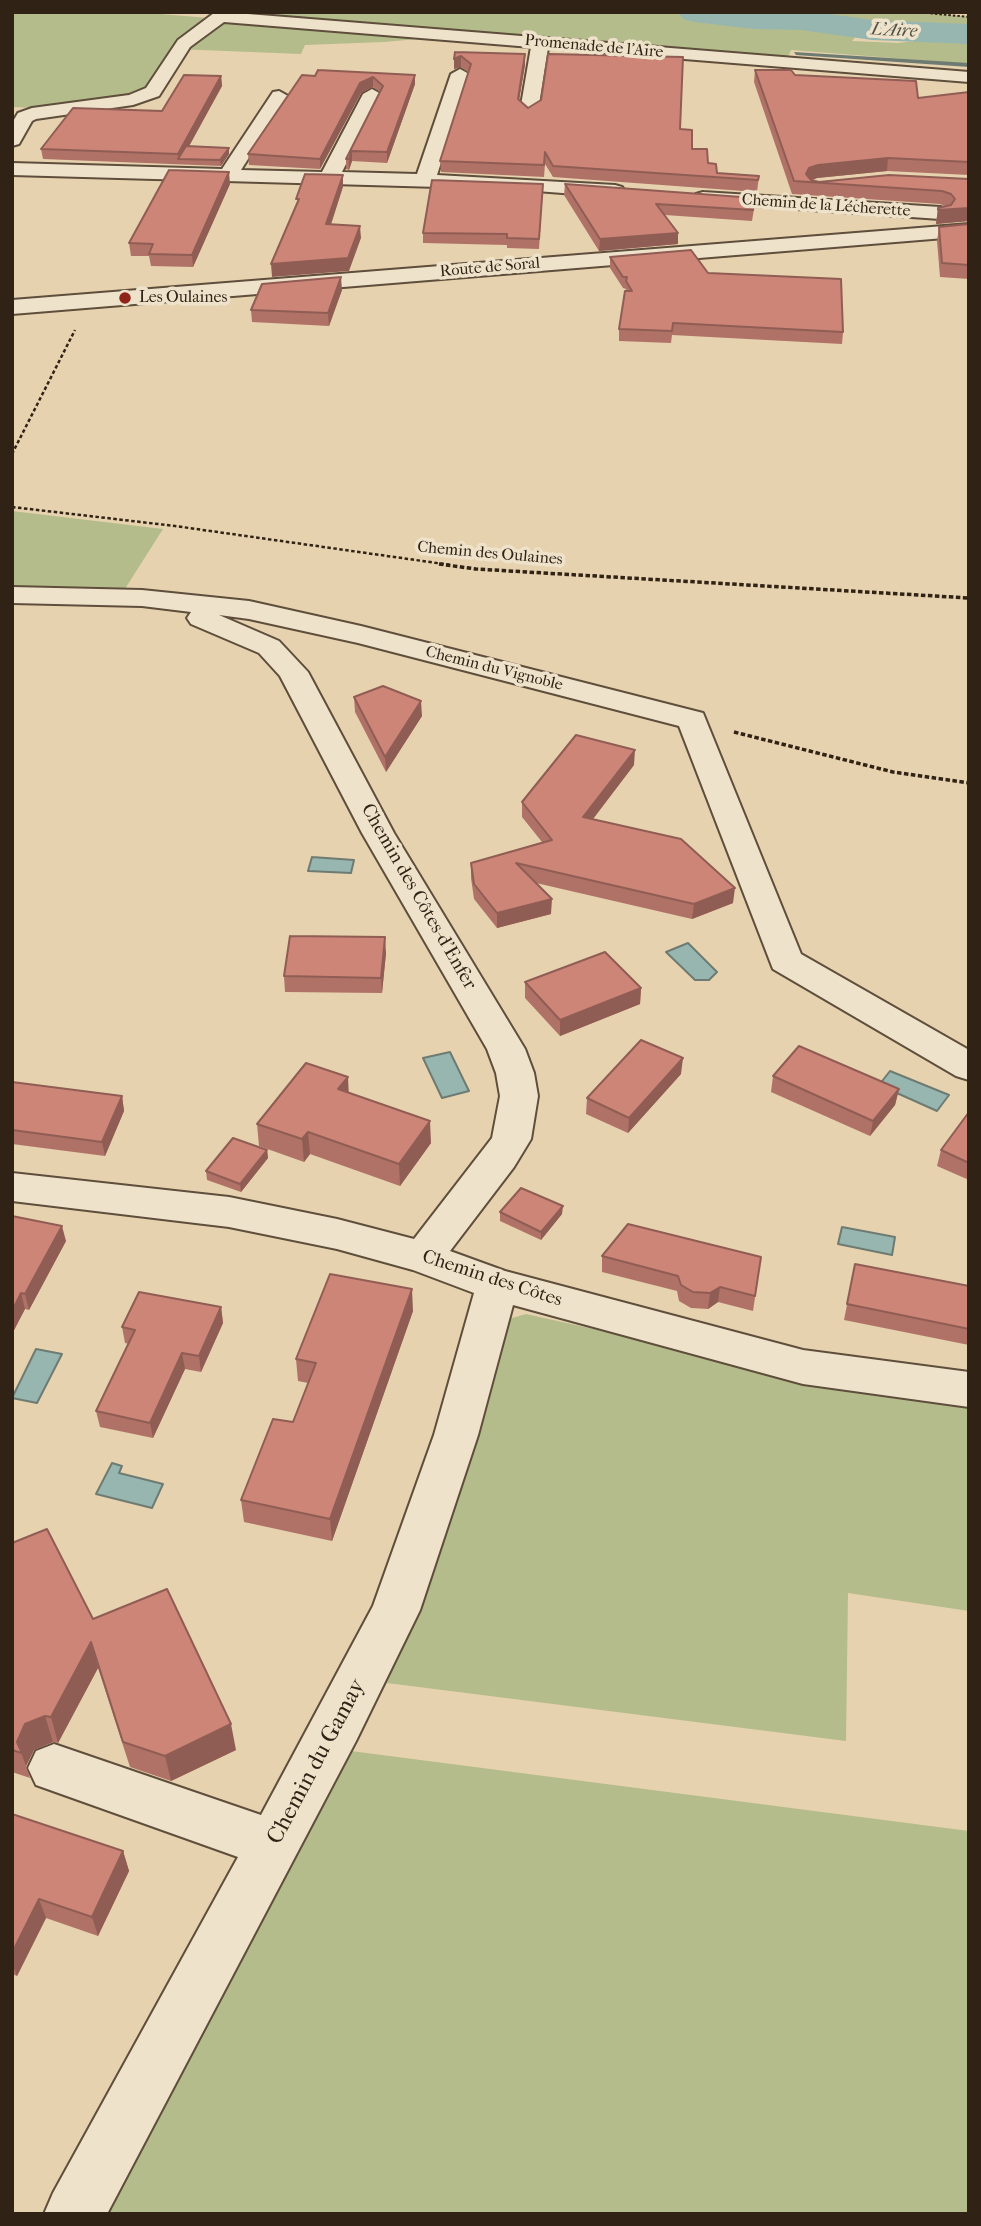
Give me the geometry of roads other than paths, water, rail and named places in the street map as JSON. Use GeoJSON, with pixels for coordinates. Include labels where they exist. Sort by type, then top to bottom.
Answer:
{"type":"FeatureCollection","features":[{"type":"Feature","properties":{"kind":"street","name":"Promenade de l'Aire"},"geometry":{"type":"LineString","coordinates":[[12,140],[25,117],[32,114],[133,100],[153,92],[184,44],[220,17],[969,77]]}},
{"type":"Feature","properties":{"kind":"street"},"geometry":{"type":"LineString","coordinates":[[529,111],[540,42]]}},
{"type":"Feature","properties":{"kind":"street"},"geometry":{"type":"LineString","coordinates":[[425,181],[460,74]]}},
{"type":"Feature","properties":{"kind":"street"},"geometry":{"type":"LineString","coordinates":[[329,178],[372,93]]}},
{"type":"Feature","properties":{"kind":"street"},"geometry":{"type":"LineString","coordinates":[[227,176],[279,96]]}},
{"type":"Feature","properties":{"kind":"street"},"geometry":{"type":"LineString","coordinates":[[12,169],[510,183],[629,192]]}},
{"type":"Feature","properties":{"kind":"street"},"geometry":{"type":"LineString","coordinates":[[777,202],[779,192],[783,190],[827,186]]}},
{"type":"Feature","properties":{"kind":"street","name":"Chemin de la Lécherette"},"geometry":{"type":"LineString","coordinates":[[683,196],[708,225],[777,202],[969,215]]}},
{"type":"Feature","properties":{"kind":"street","name":"Route de Soral"},"geometry":{"type":"LineString","coordinates":[[12,307],[90,300],[708,225],[969,230]]}},
{"type":"Feature","properties":{"kind":"street","name":"Chemin du Vignoble"},"geometry":{"type":"LineString","coordinates":[[12,595],[155,599],[299,620],[692,720],[786,961],[969,1068]]}},
{"type":"Feature","properties":{"kind":"street","name":"Chemin des Côtes-d'Enfer"},"geometry":{"type":"LineString","coordinates":[[155,599],[254,639],[284,660],[309,697],[378,834],[506,1049],[516,1073],[519,1096],[517,1118],[510,1139],[500,1157],[423,1257]]}},
{"type":"Feature","properties":{"kind":"street","name":"Chemin des Côtes"},"geometry":{"type":"LineString","coordinates":[[12,1187],[229,1212],[337,1234],[423,1257],[497,1285],[803,1367],[969,1390]]}},
{"type":"Feature","properties":{"kind":"street","name":"Chemin du Gamay"},"geometry":{"type":"LineString","coordinates":[[74,2214],[338,1725],[396,1609],[456,1435],[497,1285]]}},
{"type":"Feature","properties":{"kind":"street"},"geometry":{"type":"LineString","coordinates":[[54,1768],[273,1844]]}},
{"type":"Feature","properties":{"kind":"water"},"geometry":{"type":"Polygon","coordinates":[[[312,857],[354,860],[351,873],[308,871],[312,857]]]}},
{"type":"Feature","properties":{"kind":"water"},"geometry":{"type":"Polygon","coordinates":[[[688,943],[717,972],[709,980],[695,980],[666,952],[688,943]]]}},
{"type":"Feature","properties":{"kind":"water"},"geometry":{"type":"Polygon","coordinates":[[[450,1052],[469,1091],[442,1098],[423,1058],[450,1052]]]}},
{"type":"Feature","properties":{"kind":"water"},"geometry":{"type":"Polygon","coordinates":[[[890,1071],[949,1095],[937,1111],[879,1085],[890,1071]]]}},
{"type":"Feature","properties":{"kind":"water"},"geometry":{"type":"Polygon","coordinates":[[[842,1227],[895,1237],[892,1255],[838,1244],[842,1227]]]}},
{"type":"Feature","properties":{"kind":"water"},"geometry":{"type":"Polygon","coordinates":[[[36,1349],[62,1354],[37,1403],[12,1398],[36,1349]]]}},
{"type":"Feature","properties":{"kind":"water"},"geometry":{"type":"Polygon","coordinates":[[[112,1463],[122,1466],[119,1473],[163,1484],[152,1508],[96,1494],[112,1463]]]}},
{"type":"Feature","properties":{"kind":"waterway","name":"L'Aire"},"geometry":{"type":"LineString","coordinates":[[694,12],[754,19],[801,20],[872,30],[969,34]]}},
{"type":"Feature","properties":{"kind":"waterway"},"geometry":{"type":"LineString","coordinates":[[796,53],[969,65]]}},
{"type":"Feature","properties":{"kind":"place","name":"Les Oulaines"},"geometry":{"type":"Point","coordinates":[125,298]}}]}
